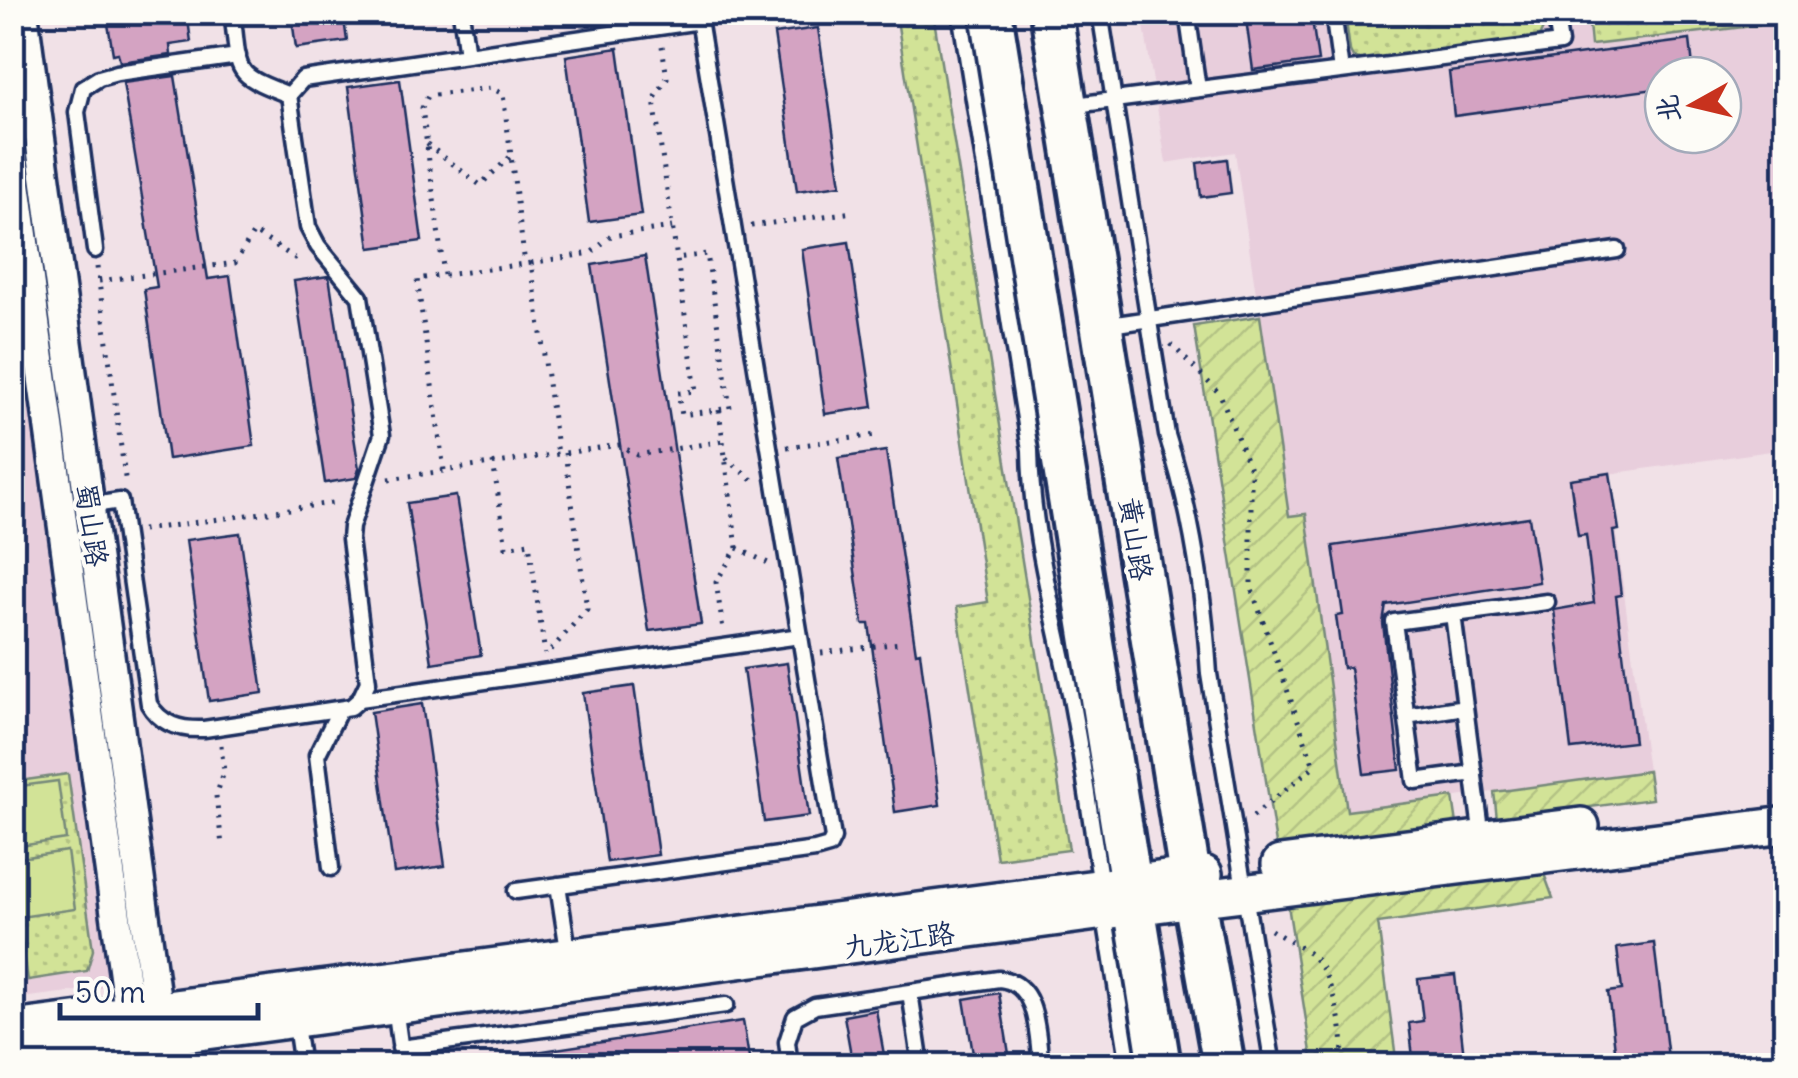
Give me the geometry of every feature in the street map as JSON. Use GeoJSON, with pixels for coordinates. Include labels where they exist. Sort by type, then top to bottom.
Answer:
{"type":"FeatureCollection","features":[{"type":"Feature","properties":{"kind":"main road"},"geometry":{"type":"LineString","coordinates":[[992,12],[1117,898],[1160,1066]]}},
{"type":"Feature","properties":{"kind":"main road","name":"黄山路"},"geometry":{"type":"LineString","coordinates":[[1052,12],[1224,1066]]}},
{"type":"Feature","properties":{"kind":"street","name":"蜀山路"},"geometry":{"type":"LineString","coordinates":[[23,12],[75,507],[145,1026]]}},
{"type":"Feature","properties":{"kind":"street","name":"蜀山路"},"geometry":{"type":"LineString","coordinates":[[12,154],[23,308],[75,507]]}},
{"type":"Feature","properties":{"kind":"street","name":"九龙江路"},"geometry":{"type":"LineString","coordinates":[[12,1056],[145,1026],[294,1006],[1192,888],[1244,892],[1786,801]]}},
{"type":"Feature","properties":{"kind":"street","name":"九龙江路"},"geometry":{"type":"LineString","coordinates":[[1484,851],[1786,825]]}},
{"type":"Feature","properties":{"kind":"street","name":"九龙江路"},"geometry":{"type":"LineString","coordinates":[[12,1029],[145,1026]]}},
{"type":"Feature","properties":{"kind":"lane"},"geometry":{"type":"LineString","coordinates":[[232,12],[240,70],[247,79],[289,95]]}},
{"type":"Feature","properties":{"kind":"lane"},"geometry":{"type":"LineString","coordinates":[[461,12],[466,55]]}},
{"type":"Feature","properties":{"kind":"lane"},"geometry":{"type":"LineString","coordinates":[[960,12],[1027,431],[1030,485],[1045,582],[1117,898],[1129,1066]]}},
{"type":"Feature","properties":{"kind":"lane"},"geometry":{"type":"LineString","coordinates":[[1100,12],[1168,435],[1187,498],[1206,626],[1208,674],[1273,1066]]}},
{"type":"Feature","properties":{"kind":"lane"},"geometry":{"type":"LineString","coordinates":[[1187,12],[1198,90]]}},
{"type":"Feature","properties":{"kind":"lane"},"geometry":{"type":"LineString","coordinates":[[1333,12],[1341,71]]}},
{"type":"Feature","properties":{"kind":"lane"},"geometry":{"type":"LineString","coordinates":[[1067,106],[1560,43],[1556,15]]}},
{"type":"Feature","properties":{"kind":"lane"},"geometry":{"type":"LineString","coordinates":[[360,699],[368,682],[350,539],[382,435],[360,297],[318,246],[308,227],[289,95],[302,79],[659,27],[699,17],[833,838],[829,846],[516,892]]}},
{"type":"Feature","properties":{"kind":"lane"},"geometry":{"type":"LineString","coordinates":[[95,250],[77,112],[83,88],[116,73],[238,56]]}},
{"type":"Feature","properties":{"kind":"lane"},"geometry":{"type":"LineString","coordinates":[[1102,326],[1617,250]]}},
{"type":"Feature","properties":{"kind":"lane"},"geometry":{"type":"LineString","coordinates":[[75,507],[120,502],[149,704],[167,723],[196,729],[339,711],[360,699],[800,636]]}},
{"type":"Feature","properties":{"kind":"lane"},"geometry":{"type":"LineString","coordinates":[[1474,774],[1414,781],[1394,622],[1546,602]]}},
{"type":"Feature","properties":{"kind":"lane"},"geometry":{"type":"LineString","coordinates":[[1453,614],[1484,851]]}},
{"type":"Feature","properties":{"kind":"lane"},"geometry":{"type":"LineString","coordinates":[[1406,716],[1465,708]]}},
{"type":"Feature","properties":{"kind":"lane"},"geometry":{"type":"LineString","coordinates":[[331,868],[317,756],[339,711]]}},
{"type":"Feature","properties":{"kind":"lane"},"geometry":{"type":"LineString","coordinates":[[558,886],[570,970]]}},
{"type":"Feature","properties":{"kind":"lane"},"geometry":{"type":"LineString","coordinates":[[790,1066],[787,1042],[795,1017],[802,1011],[814,1006],[998,979],[1017,984],[1026,994],[1033,1012],[1041,1066]]}},
{"type":"Feature","properties":{"kind":"lane"},"geometry":{"type":"LineString","coordinates":[[910,992],[920,1066]]}},
{"type":"Feature","properties":{"kind":"lane"},"geometry":{"type":"LineString","coordinates":[[393,993],[403,1066]]}},
{"type":"Feature","properties":{"kind":"lane"},"geometry":{"type":"LineString","coordinates":[[400,1048],[726,1005]]}},
{"type":"Feature","properties":{"kind":"lane"},"geometry":{"type":"LineString","coordinates":[[294,1006],[302,1066]]}},
{"type":"Feature","properties":{"kind":"path"},"geometry":{"type":"LineString","coordinates":[[1473,12],[1556,15],[1579,20],[1637,12]]}},
{"type":"Feature","properties":{"kind":"path"},"geometry":{"type":"LineString","coordinates":[[659,27],[666,78],[654,100],[696,391],[678,393],[682,416],[730,408],[707,254],[677,258]]}},
{"type":"Feature","properties":{"kind":"path"},"geometry":{"type":"LineString","coordinates":[[444,275],[422,108],[428,96],[491,88],[502,94],[588,609],[546,656],[528,543],[506,546],[493,462]]}},
{"type":"Feature","properties":{"kind":"path"},"geometry":{"type":"LineString","coordinates":[[427,144],[480,185],[511,156]]}},
{"type":"Feature","properties":{"kind":"path"},"geometry":{"type":"LineString","coordinates":[[734,228],[853,212]]}},
{"type":"Feature","properties":{"kind":"path"},"geometry":{"type":"LineString","coordinates":[[444,470],[417,279],[590,253],[611,236],[672,227]]}},
{"type":"Feature","properties":{"kind":"path"},"geometry":{"type":"LineString","coordinates":[[99,281],[235,263],[254,232],[295,258],[318,246]]}},
{"type":"Feature","properties":{"kind":"path"},"geometry":{"type":"LineString","coordinates":[[95,250],[128,500]]}},
{"type":"Feature","properties":{"kind":"path"},"geometry":{"type":"LineString","coordinates":[[1148,320],[1220,394],[1251,472],[1251,587],[1314,766],[1235,832]]}},
{"type":"Feature","properties":{"kind":"path"},"geometry":{"type":"LineString","coordinates":[[719,410],[736,548],[716,582],[725,646]]}},
{"type":"Feature","properties":{"kind":"path"},"geometry":{"type":"LineString","coordinates":[[770,450],[876,435]]}},
{"type":"Feature","properties":{"kind":"path"},"geometry":{"type":"LineString","coordinates":[[366,482],[619,446],[637,456],[723,441]]}},
{"type":"Feature","properties":{"kind":"path"},"geometry":{"type":"LineString","coordinates":[[725,457],[756,483],[758,500]]}},
{"type":"Feature","properties":{"kind":"path"},"geometry":{"type":"LineString","coordinates":[[124,533],[360,499]]}},
{"type":"Feature","properties":{"kind":"path"},"geometry":{"type":"LineString","coordinates":[[736,548],[768,564],[766,548]]}},
{"type":"Feature","properties":{"kind":"path"},"geometry":{"type":"LineString","coordinates":[[803,656],[900,643]]}},
{"type":"Feature","properties":{"kind":"path"},"geometry":{"type":"LineString","coordinates":[[218,727],[224,772],[216,796],[222,845]]}},
{"type":"Feature","properties":{"kind":"path"},"geometry":{"type":"LineString","coordinates":[[1244,892],[1318,962],[1344,1030],[1345,1056],[1339,1066]]}},
{"type":"Feature","properties":{"kind":"shaded area"},"geometry":{"type":"Polygon","coordinates":[[[1142,13],[1785,13],[1785,449],[1608,474],[1648,771],[1347,812],[1306,515],[1289,517],[1235,152],[1166,163],[1142,13]]]}},
{"type":"Feature","properties":{"kind":"shaded area"},"geometry":{"type":"Polygon","coordinates":[[[12,262],[109,969],[101,988],[13,999],[12,262]]]}},
{"type":"Feature","properties":{"kind":"green space"},"geometry":{"type":"Polygon","coordinates":[[[1785,12],[1785,17],[1769,24],[1591,45],[1588,13],[1785,12]]]}},
{"type":"Feature","properties":{"kind":"green space"},"geometry":{"type":"Polygon","coordinates":[[[896,13],[933,13],[1069,850],[997,859],[957,607],[988,602],[896,13]]]}},
{"type":"Feature","properties":{"kind":"green space"},"geometry":{"type":"Polygon","coordinates":[[[1345,13],[1542,13],[1544,26],[1539,37],[1530,40],[1365,61],[1353,57],[1350,51],[1345,13]]]}},
{"type":"Feature","properties":{"kind":"green space"},"geometry":{"type":"Polygon","coordinates":[[[1260,316],[1289,516],[1306,514],[1347,811],[1453,797],[1457,824],[1277,850],[1194,326],[1260,316]]]}},
{"type":"Feature","properties":{"kind":"green space"},"geometry":{"type":"Polygon","coordinates":[[[1648,771],[1652,799],[1497,819],[1494,792],[1648,771]]]}},
{"type":"Feature","properties":{"kind":"green space"},"geometry":{"type":"Polygon","coordinates":[[[68,774],[93,950],[87,971],[28,980],[20,927],[13,927],[12,782],[68,774]]]}},
{"type":"Feature","properties":{"kind":"green space"},"geometry":{"type":"Polygon","coordinates":[[[58,781],[66,839],[13,847],[13,787],[58,781]]]}},
{"type":"Feature","properties":{"kind":"green space"},"geometry":{"type":"Polygon","coordinates":[[[67,851],[75,909],[13,918],[13,859],[67,851]]]}},
{"type":"Feature","properties":{"kind":"green space"},"geometry":{"type":"Polygon","coordinates":[[[1543,871],[1553,898],[1378,923],[1397,1066],[1313,1065],[1288,905],[1543,871]]]}},
{"type":"Feature","properties":{"kind":"building"},"geometry":{"type":"Polygon","coordinates":[[[106,12],[187,12],[191,42],[170,45],[171,55],[120,62],[118,53],[113,54],[106,12]]]}},
{"type":"Feature","properties":{"kind":"building"},"geometry":{"type":"Polygon","coordinates":[[[291,12],[343,12],[347,41],[296,48],[291,12]]]}},
{"type":"Feature","properties":{"kind":"building"},"geometry":{"type":"Polygon","coordinates":[[[1245,12],[1311,12],[1318,61],[1253,70],[1245,12]]]}},
{"type":"Feature","properties":{"kind":"building"},"geometry":{"type":"Polygon","coordinates":[[[818,28],[841,185],[797,191],[774,34],[818,28]]]}},
{"type":"Feature","properties":{"kind":"building"},"geometry":{"type":"Polygon","coordinates":[[[1690,40],[1692,55],[1643,55],[1643,91],[1454,116],[1449,72],[1690,40]]]}},
{"type":"Feature","properties":{"kind":"building"},"geometry":{"type":"Polygon","coordinates":[[[618,48],[641,215],[589,222],[566,56],[618,48]]]}},
{"type":"Feature","properties":{"kind":"building"},"geometry":{"type":"Polygon","coordinates":[[[175,76],[208,279],[230,276],[254,446],[168,459],[144,289],[157,287],[123,83],[175,76]]]}},
{"type":"Feature","properties":{"kind":"building"},"geometry":{"type":"Polygon","coordinates":[[[400,80],[422,241],[370,248],[348,87],[400,80]]]}},
{"type":"Feature","properties":{"kind":"building"},"geometry":{"type":"Polygon","coordinates":[[[1227,159],[1231,193],[1201,197],[1197,163],[1227,159]]]}},
{"type":"Feature","properties":{"kind":"building"},"geometry":{"type":"Polygon","coordinates":[[[849,242],[873,407],[825,414],[802,249],[849,242]]]}},
{"type":"Feature","properties":{"kind":"building"},"geometry":{"type":"Polygon","coordinates":[[[645,256],[701,624],[649,631],[592,265],[645,256]]]}},
{"type":"Feature","properties":{"kind":"building"},"geometry":{"type":"Polygon","coordinates":[[[329,276],[359,469],[356,478],[325,483],[294,281],[329,276]]]}},
{"type":"Feature","properties":{"kind":"building"},"geometry":{"type":"Polygon","coordinates":[[[886,451],[916,653],[920,652],[940,805],[895,812],[869,624],[863,624],[838,458],[886,451]]]}},
{"type":"Feature","properties":{"kind":"building"},"geometry":{"type":"Polygon","coordinates":[[[1610,473],[1619,530],[1613,531],[1621,595],[1616,596],[1634,742],[1571,749],[1554,610],[1594,603],[1586,535],[1578,536],[1570,479],[1610,473]]]}},
{"type":"Feature","properties":{"kind":"building"},"geometry":{"type":"Polygon","coordinates":[[[456,496],[481,655],[432,663],[407,503],[456,496]]]}},
{"type":"Feature","properties":{"kind":"building"},"geometry":{"type":"Polygon","coordinates":[[[1529,517],[1539,582],[1386,605],[1383,623],[1400,770],[1364,774],[1350,667],[1343,668],[1336,616],[1343,615],[1333,546],[1529,517]]]}},
{"type":"Feature","properties":{"kind":"building"},"geometry":{"type":"Polygon","coordinates":[[[240,533],[263,693],[209,701],[186,540],[240,533]]]}},
{"type":"Feature","properties":{"kind":"building"},"geometry":{"type":"Polygon","coordinates":[[[787,663],[809,816],[764,822],[743,669],[787,663]]]}},
{"type":"Feature","properties":{"kind":"building"},"geometry":{"type":"Polygon","coordinates":[[[634,686],[658,855],[607,862],[583,693],[634,686]]]}},
{"type":"Feature","properties":{"kind":"building"},"geometry":{"type":"Polygon","coordinates":[[[422,704],[445,866],[394,873],[371,712],[422,704]]]}},
{"type":"Feature","properties":{"kind":"building"},"geometry":{"type":"Polygon","coordinates":[[[1654,943],[1669,1066],[1617,1066],[1608,992],[1622,990],[1617,948],[1654,943]]]}},
{"type":"Feature","properties":{"kind":"building"},"geometry":{"type":"Polygon","coordinates":[[[1455,975],[1465,1066],[1414,1066],[1409,1023],[1423,1021],[1418,979],[1455,975]]]}},
{"type":"Feature","properties":{"kind":"building"},"geometry":{"type":"Polygon","coordinates":[[[999,993],[1011,1066],[975,1066],[964,999],[999,993]]]}},
{"type":"Feature","properties":{"kind":"building"},"geometry":{"type":"Polygon","coordinates":[[[876,1010],[886,1066],[853,1066],[844,1016],[876,1010]]]}},
{"type":"Feature","properties":{"kind":"building"},"geometry":{"type":"Polygon","coordinates":[[[743,1021],[750,1064],[530,1066],[529,1053],[743,1021]]]}}]}
